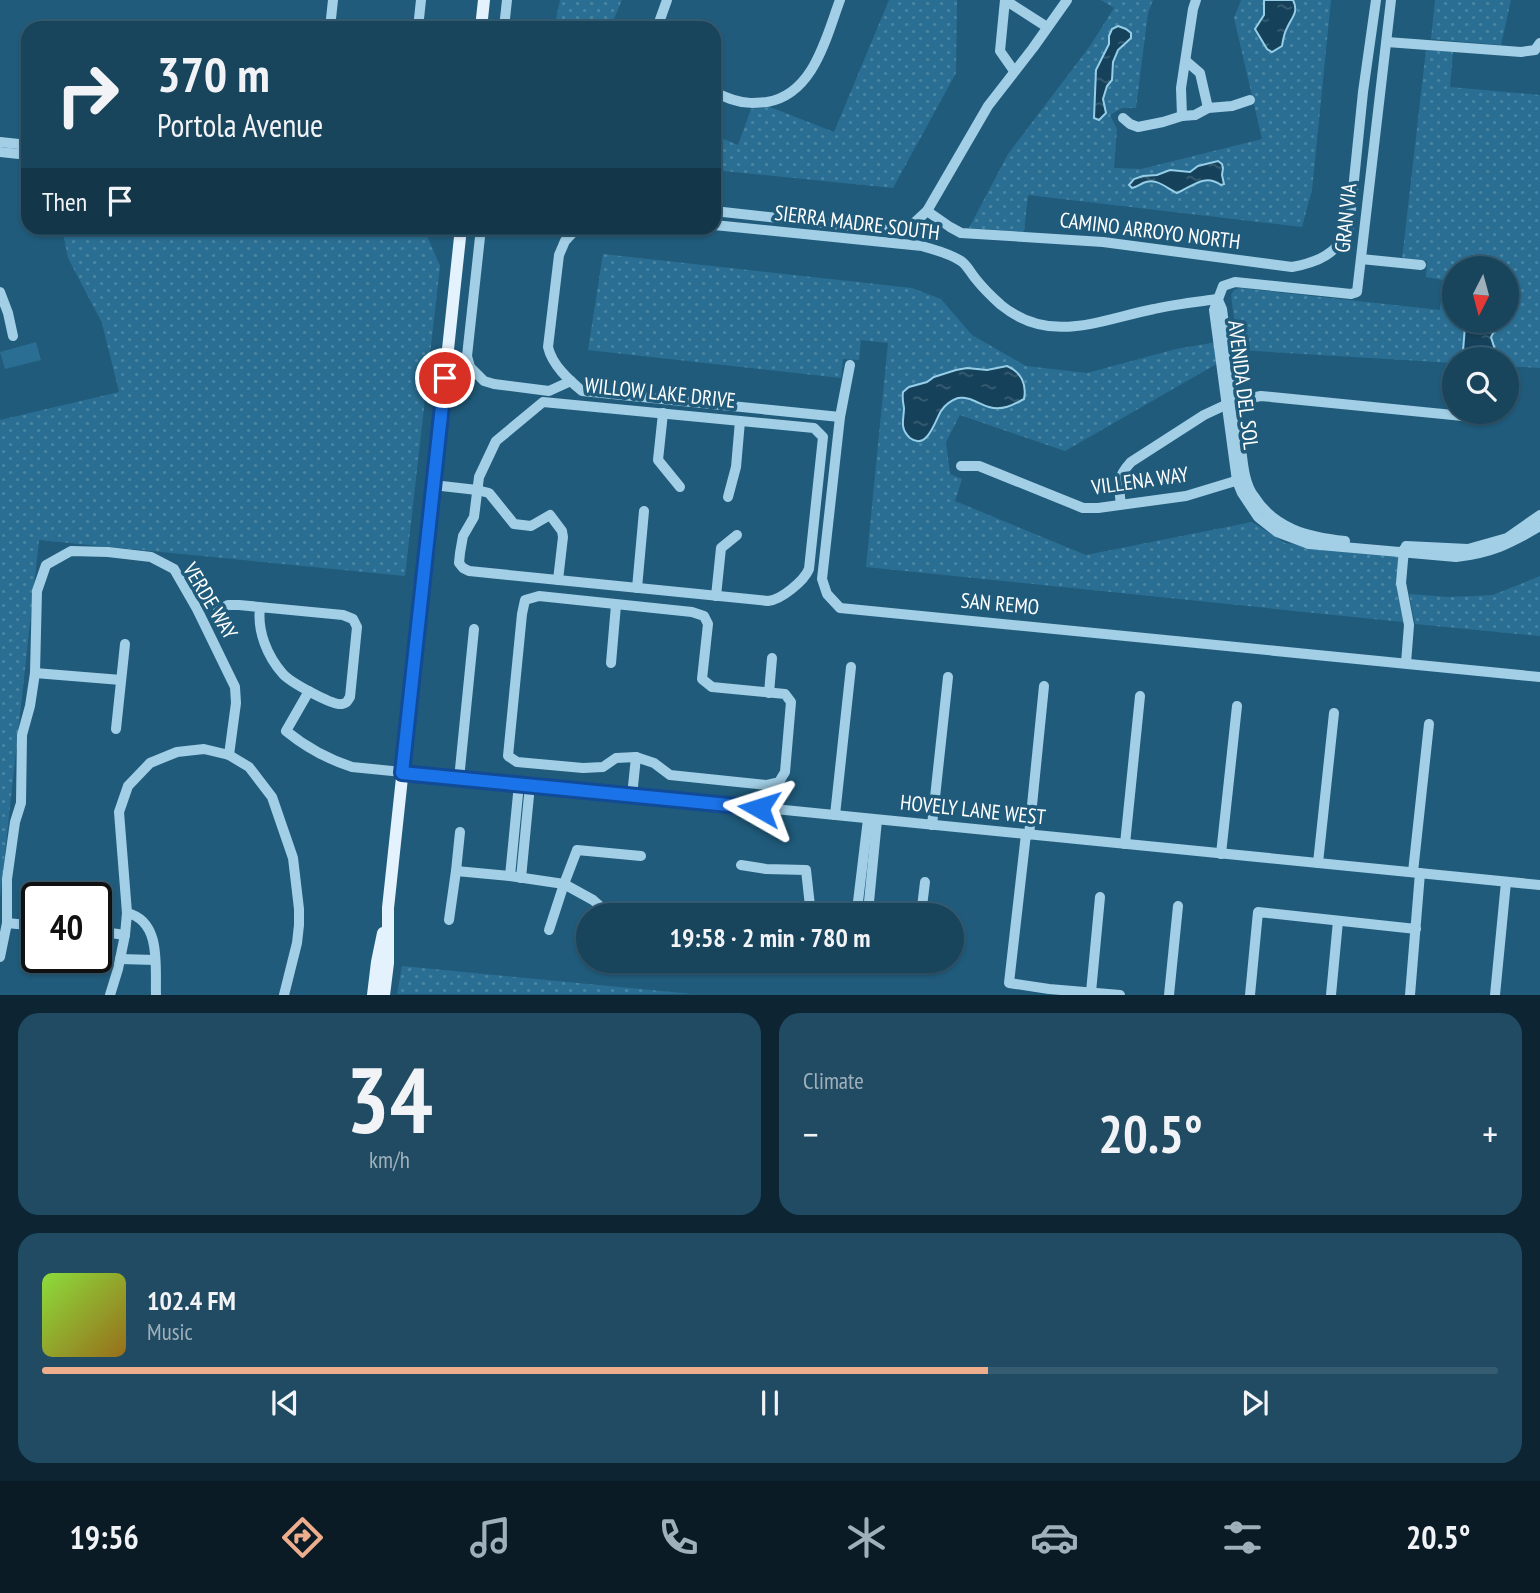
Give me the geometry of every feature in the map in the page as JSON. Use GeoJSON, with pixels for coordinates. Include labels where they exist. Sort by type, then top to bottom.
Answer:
{"type":"FeatureCollection","features":[{"type":"Feature","properties":{"kind":"main road"},"geometry":{"type":"LineString","coordinates":[[482,21],[484,0]]}},
{"type":"Feature","properties":{"kind":"main road"},"geometry":{"type":"LineString","coordinates":[[373,995],[388,908],[460,235]]}},
{"type":"Feature","properties":{"kind":"main road"},"geometry":{"type":"LineString","coordinates":[[384,995],[388,963],[388,908]]}},
{"type":"Feature","properties":{"kind":"street"},"geometry":{"type":"LineString","coordinates":[[331,21],[333,0]]}},
{"type":"Feature","properties":{"kind":"street"},"geometry":{"type":"LineString","coordinates":[[419,21],[421,0]]}},
{"type":"Feature","properties":{"kind":"street"},"geometry":{"type":"LineString","coordinates":[[506,21],[507,0]]}},
{"type":"Feature","properties":{"kind":"street"},"geometry":{"type":"LineString","coordinates":[[660,21],[667,0]]}},
{"type":"Feature","properties":{"kind":"street"},"geometry":{"type":"LineString","coordinates":[[721,95],[735,101],[754,103],[773,101],[791,92],[816,63],[840,0]]}},
{"type":"Feature","properties":{"kind":"street"},"geometry":{"type":"LineString","coordinates":[[1014,71],[1000,51],[1005,0],[1047,27]]}},
{"type":"Feature","properties":{"kind":"street"},"geometry":{"type":"LineString","coordinates":[[721,212],[888,230],[914,223],[927,211],[988,106],[1068,0]]}},
{"type":"Feature","properties":{"kind":"street"},"geometry":{"type":"LineString","coordinates":[[1182,116],[1181,88],[1196,0]]}},
{"type":"Feature","properties":{"kind":"street","name":"CAMINO ARROYO NORTH"},"geometry":{"type":"LineString","coordinates":[[927,211],[961,233],[1103,242],[1292,267],[1314,263],[1330,254],[1349,229],[1363,92],[1376,0]]}},
{"type":"Feature","properties":{"kind":"street","name":"GRAN VIA"},"geometry":{"type":"LineString","coordinates":[[1218,299],[1223,286],[1235,282],[1351,294],[1357,292],[1391,0]]}},
{"type":"Feature","properties":{"kind":"street"},"geometry":{"type":"LineString","coordinates":[[1387,42],[1521,51],[1535,50],[1540,43]]}},
{"type":"Feature","properties":{"kind":"street"},"geometry":{"type":"LineString","coordinates":[[1186,61],[1200,73],[1209,108]]}},
{"type":"Feature","properties":{"kind":"street"},"geometry":{"type":"LineString","coordinates":[[1123,118],[1138,127],[1250,100]]}},
{"type":"Feature","properties":{"kind":"street"},"geometry":{"type":"LineString","coordinates":[[0,142],[21,144]]}},
{"type":"Feature","properties":{"kind":"street"},"geometry":{"type":"LineString","coordinates":[[0,152],[21,154]]}},
{"type":"Feature","properties":{"kind":"street","name":"SIERRA MADRE SOUTH"},"geometry":{"type":"LineString","coordinates":[[721,226],[922,246],[946,253],[964,263],[1001,305],[1041,325],[1058,328],[1076,328],[1156,308],[1218,299]]}},
{"type":"Feature","properties":{"kind":"street"},"geometry":{"type":"LineString","coordinates":[[480,235],[467,356],[470,367],[484,381],[494,384],[549,391],[571,381]]}},
{"type":"Feature","properties":{"kind":"street"},"geometry":{"type":"LineString","coordinates":[[571,235],[559,255],[549,337],[550,355],[582,391],[840,417]]}},
{"type":"Feature","properties":{"kind":"street"},"geometry":{"type":"LineString","coordinates":[[1361,259],[1421,265]]}},
{"type":"Feature","properties":{"kind":"street"},"geometry":{"type":"LineString","coordinates":[[0,292],[13,335]]}},
{"type":"Feature","properties":{"kind":"street","name":"AVENIDA DEL SOL"},"geometry":{"type":"LineString","coordinates":[[1218,299],[1222,309],[1230,402],[1241,480],[1264,509],[1280,523],[1298,533],[1324,539],[1456,558],[1476,555],[1513,543],[1540,526]]}},
{"type":"Feature","properties":{"kind":"street","name":"SAN REMO"},"geometry":{"type":"LineString","coordinates":[[850,365],[840,417],[822,579],[827,594],[840,608],[1406,663]]}},
{"type":"Feature","properties":{"kind":"street"},"geometry":{"type":"LineString","coordinates":[[1121,504],[1120,479],[1122,472],[1131,462],[1204,415],[1230,402],[1261,396],[1442,414]]}},
{"type":"Feature","properties":{"kind":"street","name":"WILLOW LAKE DRIVE"},"geometry":{"type":"LineString","coordinates":[[543,402],[740,421],[814,428],[823,438],[809,569],[806,576],[779,598],[773,601],[469,571],[459,563],[463,536],[474,517],[479,477],[496,441],[543,402]]}},
{"type":"Feature","properties":{"kind":"street"},"geometry":{"type":"LineString","coordinates":[[663,413],[658,460],[680,487]]}},
{"type":"Feature","properties":{"kind":"street"},"geometry":{"type":"LineString","coordinates":[[728,498],[736,467],[740,421]]}},
{"type":"Feature","properties":{"kind":"street","name":"VILLENA WAY"},"geometry":{"type":"LineString","coordinates":[[961,466],[979,466],[1083,508],[1186,496],[1241,480]]}},
{"type":"Feature","properties":{"kind":"street"},"geometry":{"type":"LineString","coordinates":[[433,485],[489,493],[514,524],[531,526],[550,515],[562,531],[563,537],[558,580]]}},
{"type":"Feature","properties":{"kind":"street"},"geometry":{"type":"LineString","coordinates":[[637,588],[643,511]]}},
{"type":"Feature","properties":{"kind":"street","name":"AVENIDA DEL SOL"},"geometry":{"type":"LineString","coordinates":[[1404,550],[1468,549],[1507,538],[1540,515]]}},
{"type":"Feature","properties":{"kind":"street"},"geometry":{"type":"LineString","coordinates":[[716,596],[721,548],[737,535]]}},
{"type":"Feature","properties":{"kind":"street"},"geometry":{"type":"LineString","coordinates":[[1404,550],[1401,583],[1409,625],[1406,663],[1540,677]]}},
{"type":"Feature","properties":{"kind":"street","name":"VERDE WAY"},"geometry":{"type":"LineString","coordinates":[[0,957],[7,923],[7,879],[20,803],[22,735],[35,673],[37,591],[46,565],[71,551],[108,552],[151,557],[174,569],[235,687],[236,704],[229,755]]}},
{"type":"Feature","properties":{"kind":"street"},"geometry":{"type":"LineString","coordinates":[[539,596],[616,605],[704,615],[708,624],[702,679],[712,687],[785,694],[791,702],[785,772],[779,782],[766,785],[670,775],[654,763],[636,757],[617,758],[603,767],[583,768],[517,762],[508,755],[525,600],[539,596]]}},
{"type":"Feature","properties":{"kind":"street"},"geometry":{"type":"LineString","coordinates":[[218,610],[228,605],[260,607],[343,615],[353,619],[357,627],[350,697],[344,704],[335,704],[292,683],[284,676],[267,650],[259,627],[260,607]]}},
{"type":"Feature","properties":{"kind":"street"},"geometry":{"type":"LineString","coordinates":[[611,663],[616,605]]}},
{"type":"Feature","properties":{"kind":"street"},"geometry":{"type":"LineString","coordinates":[[459,779],[474,629]]}},
{"type":"Feature","properties":{"kind":"street"},"geometry":{"type":"LineString","coordinates":[[116,729],[125,644]]}},
{"type":"Feature","properties":{"kind":"street"},"geometry":{"type":"LineString","coordinates":[[769,693],[772,658]]}},
{"type":"Feature","properties":{"kind":"street"},"geometry":{"type":"LineString","coordinates":[[835,816],[851,667]]}},
{"type":"Feature","properties":{"kind":"street"},"geometry":{"type":"LineString","coordinates":[[35,673],[121,680]]}},
{"type":"Feature","properties":{"kind":"street"},"geometry":{"type":"LineString","coordinates":[[932,825],[948,677]]}},
{"type":"Feature","properties":{"kind":"street"},"geometry":{"type":"LineString","coordinates":[[1044,687],[1009,983],[1120,995]]}},
{"type":"Feature","properties":{"kind":"street","name":"HOVELY LANE WEST"},"geometry":{"type":"LineString","coordinates":[[309,691],[286,731],[327,759],[352,767],[1540,885]]}},
{"type":"Feature","properties":{"kind":"street"},"geometry":{"type":"LineString","coordinates":[[1125,844],[1140,696]]}},
{"type":"Feature","properties":{"kind":"street"},"geometry":{"type":"LineString","coordinates":[[1222,853],[1237,706]]}},
{"type":"Feature","properties":{"kind":"street"},"geometry":{"type":"LineString","coordinates":[[1318,863],[1334,713]]}},
{"type":"Feature","properties":{"kind":"street"},"geometry":{"type":"LineString","coordinates":[[1410,995],[1429,724]]}},
{"type":"Feature","properties":{"kind":"street"},"geometry":{"type":"LineString","coordinates":[[110,995],[120,960],[127,913],[119,812],[128,786],[150,763],[177,752],[204,750],[229,755],[249,767],[265,786],[272,797],[293,858],[299,925],[284,995]]}},
{"type":"Feature","properties":{"kind":"street"},"geometry":{"type":"LineString","coordinates":[[632,796],[636,757]]}},
{"type":"Feature","properties":{"kind":"street"},"geometry":{"type":"LineString","coordinates":[[510,876],[524,785]]}},
{"type":"Feature","properties":{"kind":"street"},"geometry":{"type":"LineString","coordinates":[[522,878],[524,785]]}},
{"type":"Feature","properties":{"kind":"street"},"geometry":{"type":"LineString","coordinates":[[864,903],[873,819]]}},
{"type":"Feature","properties":{"kind":"street"},"geometry":{"type":"LineString","coordinates":[[449,920],[460,832]]}},
{"type":"Feature","properties":{"kind":"street"},"geometry":{"type":"LineString","coordinates":[[513,845],[524,846]]}},
{"type":"Feature","properties":{"kind":"street"},"geometry":{"type":"LineString","coordinates":[[549,930],[577,850],[641,856]]}},
{"type":"Feature","properties":{"kind":"street"},"geometry":{"type":"LineString","coordinates":[[740,865],[806,870],[809,903]]}},
{"type":"Feature","properties":{"kind":"street"},"geometry":{"type":"LineString","coordinates":[[456,871],[564,884],[596,903]]}},
{"type":"Feature","properties":{"kind":"street"},"geometry":{"type":"LineString","coordinates":[[923,903],[925,882]]}},
{"type":"Feature","properties":{"kind":"street"},"geometry":{"type":"LineString","coordinates":[[1495,995],[1506,882]]}},
{"type":"Feature","properties":{"kind":"street"},"geometry":{"type":"LineString","coordinates":[[1091,992],[1100,897]]}},
{"type":"Feature","properties":{"kind":"street"},"geometry":{"type":"LineString","coordinates":[[1168,995],[1178,906]]}},
{"type":"Feature","properties":{"kind":"street"},"geometry":{"type":"LineString","coordinates":[[1250,995],[1258,912],[1416,929]]}},
{"type":"Feature","properties":{"kind":"street"},"geometry":{"type":"LineString","coordinates":[[127,913],[147,926],[154,943],[156,995]]}},
{"type":"Feature","properties":{"kind":"street"},"geometry":{"type":"LineString","coordinates":[[1331,995],[1338,921]]}},
{"type":"Feature","properties":{"kind":"street"},"geometry":{"type":"LineString","coordinates":[[7,923],[21,924]]}},
{"type":"Feature","properties":{"kind":"street"},"geometry":{"type":"LineString","coordinates":[[112,934],[125,935]]}},
{"type":"Feature","properties":{"kind":"street"},"geometry":{"type":"LineString","coordinates":[[120,960],[155,960]]}},
{"type":"Feature","properties":{"kind":"shaded area"},"geometry":{"type":"Polygon","coordinates":[[[560,0],[622,0],[613,21],[556,21],[560,0]]]}},
{"type":"Feature","properties":{"kind":"shaded area"},"geometry":{"type":"Polygon","coordinates":[[[889,0],[957,0],[956,73],[893,188],[721,171],[721,138],[738,145],[751,109],[770,107],[834,132],[889,0]]]}},
{"type":"Feature","properties":{"kind":"shaded area"},"geometry":{"type":"Polygon","coordinates":[[[1101,0],[1153,0],[1148,13],[1136,108],[1122,108],[1110,115],[1117,129],[1114,168],[1141,169],[1262,139],[1234,18],[1241,0],[1331,0],[1312,190],[1302,227],[1028,195],[1024,232],[969,228],[1008,154],[1090,46],[1114,8],[1101,0]]]}},
{"type":"Feature","properties":{"kind":"shaded area"},"geometry":{"type":"Polygon","coordinates":[[[1435,0],[1511,0],[1501,45],[1431,39],[1435,0]]]}},
{"type":"Feature","properties":{"kind":"shaded area"},"geometry":{"type":"Polygon","coordinates":[[[1426,50],[1453,52],[1450,87],[1540,95],[1540,368],[1519,367],[1519,347],[1442,347],[1442,362],[1238,350],[1231,295],[1239,288],[1440,310],[1442,290],[1442,333],[1519,333],[1519,256],[1442,256],[1442,280],[1426,277],[1427,261],[1402,259],[1426,50]]]}},
{"type":"Feature","properties":{"kind":"shaded area"},"geometry":{"type":"Polygon","coordinates":[[[63,235],[426,235],[440,266],[405,576],[39,540],[0,899],[0,420],[119,392],[102,323],[68,258],[63,235]]]}},
{"type":"Feature","properties":{"kind":"shaded area"},"geometry":{"type":"Polygon","coordinates":[[[603,254],[912,288],[941,299],[972,335],[1026,366],[1087,373],[1176,349],[1217,342],[1220,362],[1065,451],[960,415],[946,442],[950,474],[962,479],[955,501],[1086,555],[1252,522],[1285,543],[1399,556],[1397,584],[1403,622],[866,567],[888,343],[861,340],[859,360],[843,359],[841,378],[588,350],[603,254]]]}},
{"type":"Feature","properties":{"kind":"shaded area"},"geometry":{"type":"Polygon","coordinates":[[[36,342],[41,360],[5,369],[0,352],[36,342]]]}},
{"type":"Feature","properties":{"kind":"shaded area"},"geometry":{"type":"Polygon","coordinates":[[[1540,576],[1540,636],[1415,624],[1409,594],[1449,597],[1493,595],[1540,576]]]}},
{"type":"Feature","properties":{"kind":"shaded area"},"geometry":{"type":"Polygon","coordinates":[[[402,966],[692,994],[397,994],[402,966]]]}},
{"type":"Feature","properties":{"kind":"water"},"geometry":{"type":"Polygon","coordinates":[[[1264,0],[1293,0],[1295,8],[1282,46],[1272,52],[1267,49],[1255,29],[1264,15],[1264,0]]]}},
{"type":"Feature","properties":{"kind":"water"},"geometry":{"type":"Polygon","coordinates":[[[1118,26],[1131,33],[1131,38],[1118,50],[1113,62],[1112,80],[1103,99],[1106,113],[1099,120],[1094,118],[1096,70],[1109,44],[1112,29],[1118,26]]]}},
{"type":"Feature","properties":{"kind":"water"},"geometry":{"type":"Polygon","coordinates":[[[1218,161],[1223,168],[1224,184],[1221,185],[1209,180],[1177,193],[1152,181],[1132,188],[1129,185],[1134,179],[1143,176],[1170,170],[1190,172],[1198,166],[1218,161]]]}},
{"type":"Feature","properties":{"kind":"water"},"geometry":{"type":"Polygon","coordinates":[[[1464,333],[1493,333],[1491,337],[1494,347],[1463,347],[1464,333]]]}},
{"type":"Feature","properties":{"kind":"water"},"geometry":{"type":"Polygon","coordinates":[[[1007,366],[1022,379],[1024,399],[998,408],[958,398],[943,409],[926,438],[916,441],[904,431],[903,392],[909,387],[956,370],[987,370],[1007,366]]]}},
{"type":"Feature","properties":{"kind":"route"},"geometry":{"type":"LineString","coordinates":[[445,378],[402,773],[759,808]]}}]}
